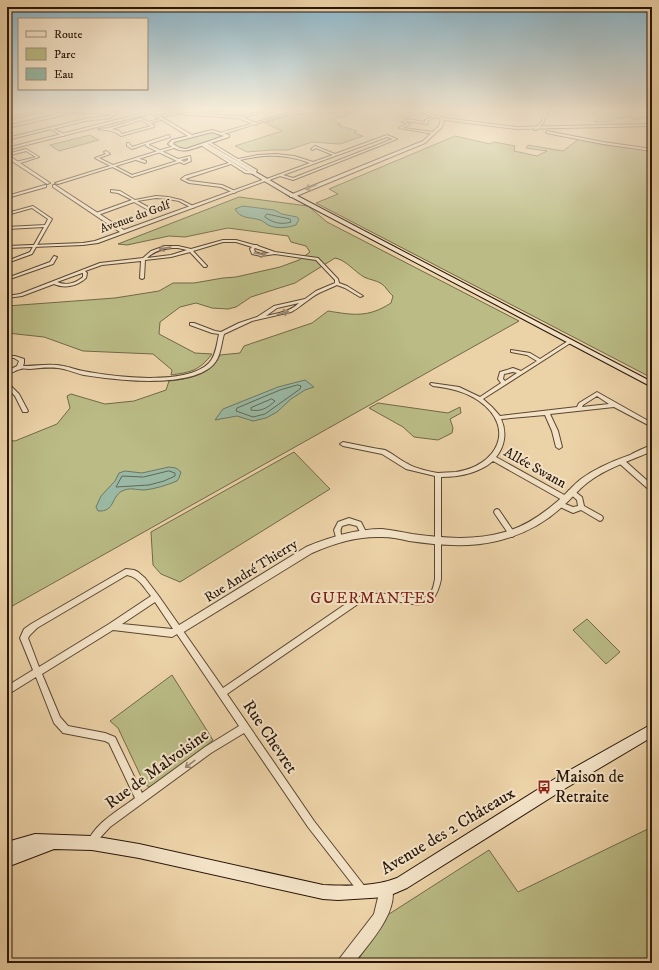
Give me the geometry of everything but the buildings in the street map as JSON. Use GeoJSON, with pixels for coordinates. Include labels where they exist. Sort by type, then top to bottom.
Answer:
{"type":"FeatureCollection","features":[{"type":"Feature","properties":{"kind":"main road"},"geometry":{"type":"LineString","coordinates":[[223,154],[292,196],[652,385]]}},
{"type":"Feature","properties":{"kind":"main road","name":"Avenue des 2 Châteaux"},"geometry":{"type":"LineString","coordinates":[[7,849],[35,841],[92,843],[139,851],[323,892],[386,890],[402,883],[561,783],[652,730]]}},
{"type":"Feature","properties":{"kind":"main road","name":"Avenue des 2 Châteaux"},"geometry":{"type":"LineString","coordinates":[[7,860],[55,842]]}},
{"type":"Feature","properties":{"kind":"street"},"geometry":{"type":"LineString","coordinates":[[17,163],[38,157],[33,154]]}},
{"type":"Feature","properties":{"kind":"street"},"geometry":{"type":"LineString","coordinates":[[108,154],[96,158],[133,175],[179,161],[165,154]]}},
{"type":"Feature","properties":{"kind":"street"},"geometry":{"type":"LineString","coordinates":[[7,197],[46,184],[55,184],[153,154]]}},
{"type":"Feature","properties":{"kind":"street"},"geometry":{"type":"LineString","coordinates":[[220,154],[246,172],[253,173],[256,171],[227,154]]}},
{"type":"Feature","properties":{"kind":"street"},"geometry":{"type":"LineString","coordinates":[[238,160],[261,154]]}},
{"type":"Feature","properties":{"kind":"street"},"geometry":{"type":"LineString","coordinates":[[275,160],[277,154]]}},
{"type":"Feature","properties":{"kind":"street"},"geometry":{"type":"LineString","coordinates":[[279,154],[293,156],[313,163]]}},
{"type":"Feature","properties":{"kind":"street"},"geometry":{"type":"LineString","coordinates":[[279,175],[292,179],[356,154]]}},
{"type":"Feature","properties":{"kind":"street"},"geometry":{"type":"LineString","coordinates":[[292,196],[393,154]]}},
{"type":"Feature","properties":{"kind":"street"},"geometry":{"type":"LineString","coordinates":[[266,180],[336,155]]}},
{"type":"Feature","properties":{"kind":"street"},"geometry":{"type":"LineString","coordinates":[[7,156],[46,184]]}},
{"type":"Feature","properties":{"kind":"street"},"geometry":{"type":"LineString","coordinates":[[137,159],[145,162]]}},
{"type":"Feature","properties":{"kind":"street"},"geometry":{"type":"LineString","coordinates":[[231,163],[186,177],[183,180],[189,182],[218,184],[234,192]]}},
{"type":"Feature","properties":{"kind":"street"},"geometry":{"type":"LineString","coordinates":[[158,168],[164,172]]}},
{"type":"Feature","properties":{"kind":"street","name":"Avenue du Golf"},"geometry":{"type":"LineString","coordinates":[[7,247],[90,243],[266,180]]}},
{"type":"Feature","properties":{"kind":"street"},"geometry":{"type":"LineString","coordinates":[[55,184],[124,232]]}},
{"type":"Feature","properties":{"kind":"street"},"geometry":{"type":"LineString","coordinates":[[112,191],[119,192],[149,209]]}},
{"type":"Feature","properties":{"kind":"street"},"geometry":{"type":"LineString","coordinates":[[97,214],[154,196],[178,199],[193,206]]}},
{"type":"Feature","properties":{"kind":"street"},"geometry":{"type":"LineString","coordinates":[[7,214],[30,207],[35,208],[50,219],[29,254],[7,262]]}},
{"type":"Feature","properties":{"kind":"street"},"geometry":{"type":"LineString","coordinates":[[7,209],[12,213]]}},
{"type":"Feature","properties":{"kind":"street"},"geometry":{"type":"LineString","coordinates":[[7,228],[46,226]]}},
{"type":"Feature","properties":{"kind":"street"},"geometry":{"type":"LineString","coordinates":[[7,297],[20,295],[109,262],[143,260],[171,256],[229,240],[256,246],[275,253],[317,259],[337,280],[338,284]]}},
{"type":"Feature","properties":{"kind":"street"},"geometry":{"type":"LineString","coordinates":[[256,246],[252,249],[253,253],[257,255],[275,253]]}},
{"type":"Feature","properties":{"kind":"street"},"geometry":{"type":"LineString","coordinates":[[142,278],[143,260],[151,252],[166,248],[181,248],[191,251],[206,266]]}},
{"type":"Feature","properties":{"kind":"street"},"geometry":{"type":"LineString","coordinates":[[7,275],[55,257],[52,262],[7,279]]}},
{"type":"Feature","properties":{"kind":"street"},"geometry":{"type":"LineString","coordinates":[[54,282],[62,286],[75,283],[85,277],[85,273],[82,271]]}},
{"type":"Feature","properties":{"kind":"street"},"geometry":{"type":"LineString","coordinates":[[192,324],[214,332],[222,332],[259,318],[284,314],[300,305],[303,301],[317,292],[338,284],[361,296]]}},
{"type":"Feature","properties":{"kind":"street"},"geometry":{"type":"LineString","coordinates":[[259,318],[276,307],[292,302],[303,301]]}},
{"type":"Feature","properties":{"kind":"street"},"geometry":{"type":"LineString","coordinates":[[7,373],[19,368],[62,367],[81,373],[132,379],[194,374],[210,365],[214,360],[222,332]]}},
{"type":"Feature","properties":{"kind":"street"},"geometry":{"type":"LineString","coordinates":[[480,399],[570,342]]}},
{"type":"Feature","properties":{"kind":"street"},"geometry":{"type":"LineString","coordinates":[[513,351],[528,354],[540,361]]}},
{"type":"Feature","properties":{"kind":"street"},"geometry":{"type":"LineString","coordinates":[[7,357],[19,358],[22,360],[19,368]]}},
{"type":"Feature","properties":{"kind":"street"},"geometry":{"type":"LineString","coordinates":[[504,383],[500,379],[502,373],[513,370],[521,373]]}},
{"type":"Feature","properties":{"kind":"street"},"geometry":{"type":"LineString","coordinates":[[343,444],[383,452],[408,467],[438,475],[468,471],[487,463],[493,458],[502,438],[498,418],[480,399],[457,388],[433,384]]}},
{"type":"Feature","properties":{"kind":"street"},"geometry":{"type":"LineString","coordinates":[[7,385],[17,395],[25,411]]}},
{"type":"Feature","properties":{"kind":"street"},"geometry":{"type":"LineString","coordinates":[[579,408],[581,404],[597,394],[652,425]]}},
{"type":"Feature","properties":{"kind":"street"},"geometry":{"type":"LineString","coordinates":[[498,418],[615,404]]}},
{"type":"Feature","properties":{"kind":"street"},"geometry":{"type":"LineString","coordinates":[[546,412],[555,431],[558,447]]}},
{"type":"Feature","properties":{"kind":"street","name":"Rue André Thierry"},"geometry":{"type":"LineString","coordinates":[[179,630],[309,550],[339,538],[364,534],[384,533],[437,541],[476,542],[512,534],[536,523],[585,481],[652,448]]}},
{"type":"Feature","properties":{"kind":"street","name":"Allée Swann"},"geometry":{"type":"LineString","coordinates":[[493,458],[566,498]]}},
{"type":"Feature","properties":{"kind":"street"},"geometry":{"type":"LineString","coordinates":[[622,462],[648,486]]}},
{"type":"Feature","properties":{"kind":"street"},"geometry":{"type":"LineString","coordinates":[[222,693],[356,601],[377,597],[413,601],[428,599],[432,596],[437,589],[438,475]]}},
{"type":"Feature","properties":{"kind":"street"},"geometry":{"type":"LineString","coordinates":[[566,498],[580,499],[581,507]]}},
{"type":"Feature","properties":{"kind":"street"},"geometry":{"type":"LineString","coordinates":[[566,498],[573,510],[581,507]]}},
{"type":"Feature","properties":{"kind":"street"},"geometry":{"type":"LineString","coordinates":[[581,507],[600,518]]}},
{"type":"Feature","properties":{"kind":"street"},"geometry":{"type":"LineString","coordinates":[[497,512],[512,534]]}},
{"type":"Feature","properties":{"kind":"street"},"geometry":{"type":"LineString","coordinates":[[339,538],[337,530],[340,524],[349,521],[359,524],[364,534]]}},
{"type":"Feature","properties":{"kind":"street","name":"Rue Chevret"},"geometry":{"type":"LineString","coordinates":[[37,672],[24,638],[27,632],[34,626],[126,572],[134,572],[139,575],[179,630],[311,824],[364,891]]}},
{"type":"Feature","properties":{"kind":"street"},"geometry":{"type":"LineString","coordinates":[[7,691],[156,597]]}},
{"type":"Feature","properties":{"kind":"street"},"geometry":{"type":"LineString","coordinates":[[112,626],[172,633],[179,630]]}},
{"type":"Feature","properties":{"kind":"street"},"geometry":{"type":"LineString","coordinates":[[37,672],[57,720],[66,730],[105,737],[112,740],[140,799]]}},
{"type":"Feature","properties":{"kind":"street","name":"Rue de Malvoisine"},"geometry":{"type":"LineString","coordinates":[[92,843],[97,833],[107,824],[208,750],[245,727]]}},
{"type":"Feature","properties":{"kind":"street"},"geometry":{"type":"LineString","coordinates":[[345,963],[380,918],[386,890]]}},
{"type":"Feature","properties":{"kind":"green space"},"geometry":{"type":"Polygon","coordinates":[[[412,154],[529,154],[537,156],[540,154],[652,154],[652,378],[316,203],[338,194],[329,189],[412,154]]]}},
{"type":"Feature","properties":{"kind":"green space"},"geometry":{"type":"Polygon","coordinates":[[[239,197],[308,206],[327,222],[519,321],[7,609],[7,440],[15,441],[57,424],[70,408],[67,396],[71,394],[105,404],[134,401],[166,390],[169,381],[199,375],[211,367],[220,355],[240,353],[244,346],[312,323],[328,311],[345,314],[368,313],[383,308],[391,303],[393,296],[382,284],[360,275],[346,263],[335,258],[295,283],[251,297],[236,307],[228,309],[212,308],[196,303],[180,307],[160,322],[159,334],[195,353],[212,354],[203,364],[194,370],[171,375],[172,370],[153,354],[83,351],[44,337],[7,333],[7,306],[115,298],[159,291],[173,283],[194,283],[236,277],[280,267],[299,260],[310,252],[306,246],[291,242],[288,236],[228,228],[185,237],[169,236],[127,245],[118,244],[239,197]]]}},
{"type":"Feature","properties":{"kind":"green space"},"geometry":{"type":"Polygon","coordinates":[[[378,403],[448,413],[460,407],[461,413],[450,419],[453,428],[452,433],[438,440],[414,437],[403,427],[369,408],[378,403]]]}},
{"type":"Feature","properties":{"kind":"green space"},"geometry":{"type":"Polygon","coordinates":[[[294,452],[330,489],[180,582],[161,574],[153,565],[151,532],[294,452]]]}},
{"type":"Feature","properties":{"kind":"green space"},"geometry":{"type":"Polygon","coordinates":[[[587,619],[620,652],[606,664],[573,630],[587,619]]]}},
{"type":"Feature","properties":{"kind":"green space"},"geometry":{"type":"Polygon","coordinates":[[[172,675],[213,740],[183,765],[150,787],[145,785],[118,728],[110,721],[172,675]]]}},
{"type":"Feature","properties":{"kind":"green space"},"geometry":{"type":"Polygon","coordinates":[[[652,827],[652,963],[356,963],[386,916],[489,850],[518,892],[652,827]]]}},
{"type":"Feature","properties":{"kind":"water"},"geometry":{"type":"Polygon","coordinates":[[[243,206],[274,210],[282,214],[297,217],[299,219],[296,225],[278,228],[268,225],[263,221],[240,215],[235,209],[243,206]]]}},
{"type":"Feature","properties":{"kind":"water"},"geometry":{"type":"Polygon","coordinates":[[[305,380],[314,387],[305,390],[291,399],[277,412],[266,418],[253,421],[237,416],[215,420],[223,409],[278,387],[305,380]]]}},
{"type":"Feature","properties":{"kind":"water"},"geometry":{"type":"Polygon","coordinates":[[[169,467],[176,468],[181,472],[177,481],[161,487],[144,490],[130,489],[122,491],[110,507],[103,511],[98,511],[96,507],[101,496],[115,481],[119,473],[125,471],[142,473],[169,467]]]}},
{"type":"Feature","properties":{"kind":"place","name":"Maison de Retraite"},"geometry":{"type":"Point","coordinates":[544,787]}},
{"type":"Feature","properties":{"kind":"district","name":"GUERMANTES"},"geometry":{"type":"Point","coordinates":[373,598]}}]}
